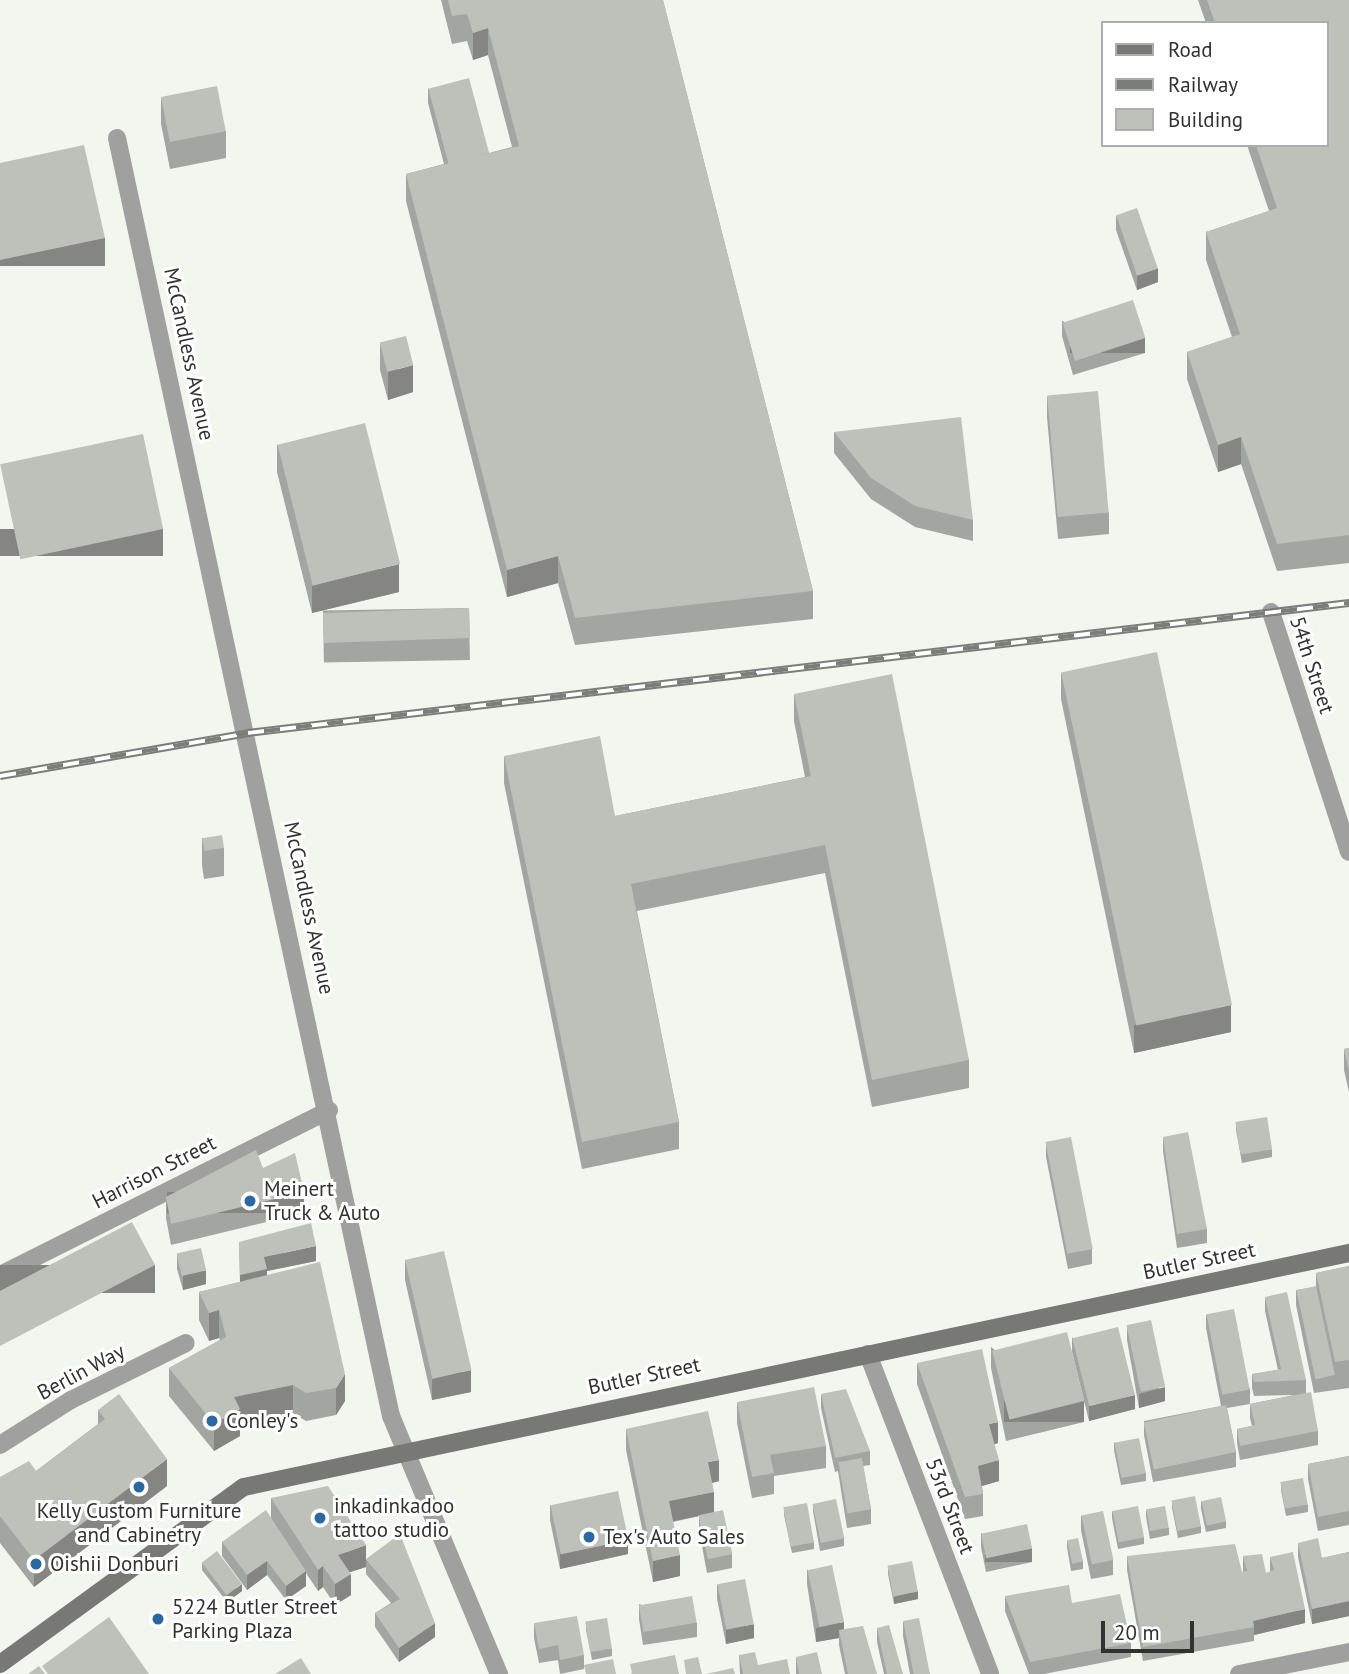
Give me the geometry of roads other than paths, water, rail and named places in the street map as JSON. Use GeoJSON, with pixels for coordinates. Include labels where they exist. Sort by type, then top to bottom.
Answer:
{"type":"FeatureCollection","features":[{"type":"Feature","properties":{"kind":"main road","name":"Butler Street"},"geometry":{"type":"LineString","coordinates":[[0,1664],[244,1487],[404,1449],[1349,1253]]}},
{"type":"Feature","properties":{"kind":"street","name":"McCandless Avenue"},"geometry":{"type":"LineString","coordinates":[[117,138],[329,1110],[391,1416],[499,1674]]}},
{"type":"Feature","properties":{"kind":"street","name":"54th Street"},"geometry":{"type":"LineString","coordinates":[[1271,612],[1349,852]]}},
{"type":"Feature","properties":{"kind":"street","name":"Harrison Street"},"geometry":{"type":"LineString","coordinates":[[0,1275],[329,1110]]}},
{"type":"Feature","properties":{"kind":"street","name":"Berlin Way"},"geometry":{"type":"LineString","coordinates":[[0,1445],[71,1400],[186,1343]]}},
{"type":"Feature","properties":{"kind":"street","name":"53rd Street"},"geometry":{"type":"LineString","coordinates":[[868,1354],[990,1674]]}},
{"type":"Feature","properties":{"kind":"street"},"geometry":{"type":"LineString","coordinates":[[1239,1674],[1349,1652]]}},
{"type":"Feature","properties":{"kind":"railway"},"geometry":{"type":"LineString","coordinates":[[0,776],[248,733],[1349,603]]}},
{"type":"Feature","properties":{"kind":"place","name":"Meinert Truck & Auto"},"geometry":{"type":"Point","coordinates":[250,1201]}},
{"type":"Feature","properties":{"kind":"place","name":"Conley's"},"geometry":{"type":"Point","coordinates":[212,1421]}},
{"type":"Feature","properties":{"kind":"place","name":"Kelly Custom Furniture and Cabinetry"},"geometry":{"type":"Point","coordinates":[139,1487]}},
{"type":"Feature","properties":{"kind":"place","name":"inkadinkadoo tattoo studio"},"geometry":{"type":"Point","coordinates":[320,1518]}},
{"type":"Feature","properties":{"kind":"place","name":"Tex's Auto Sales"},"geometry":{"type":"Point","coordinates":[589,1537]}},
{"type":"Feature","properties":{"kind":"place","name":"Oishii Donburi"},"geometry":{"type":"Point","coordinates":[36,1564]}},
{"type":"Feature","properties":{"kind":"place","name":"5224 Butler Street Parking Plaza"},"geometry":{"type":"Point","coordinates":[158,1619]}}]}
